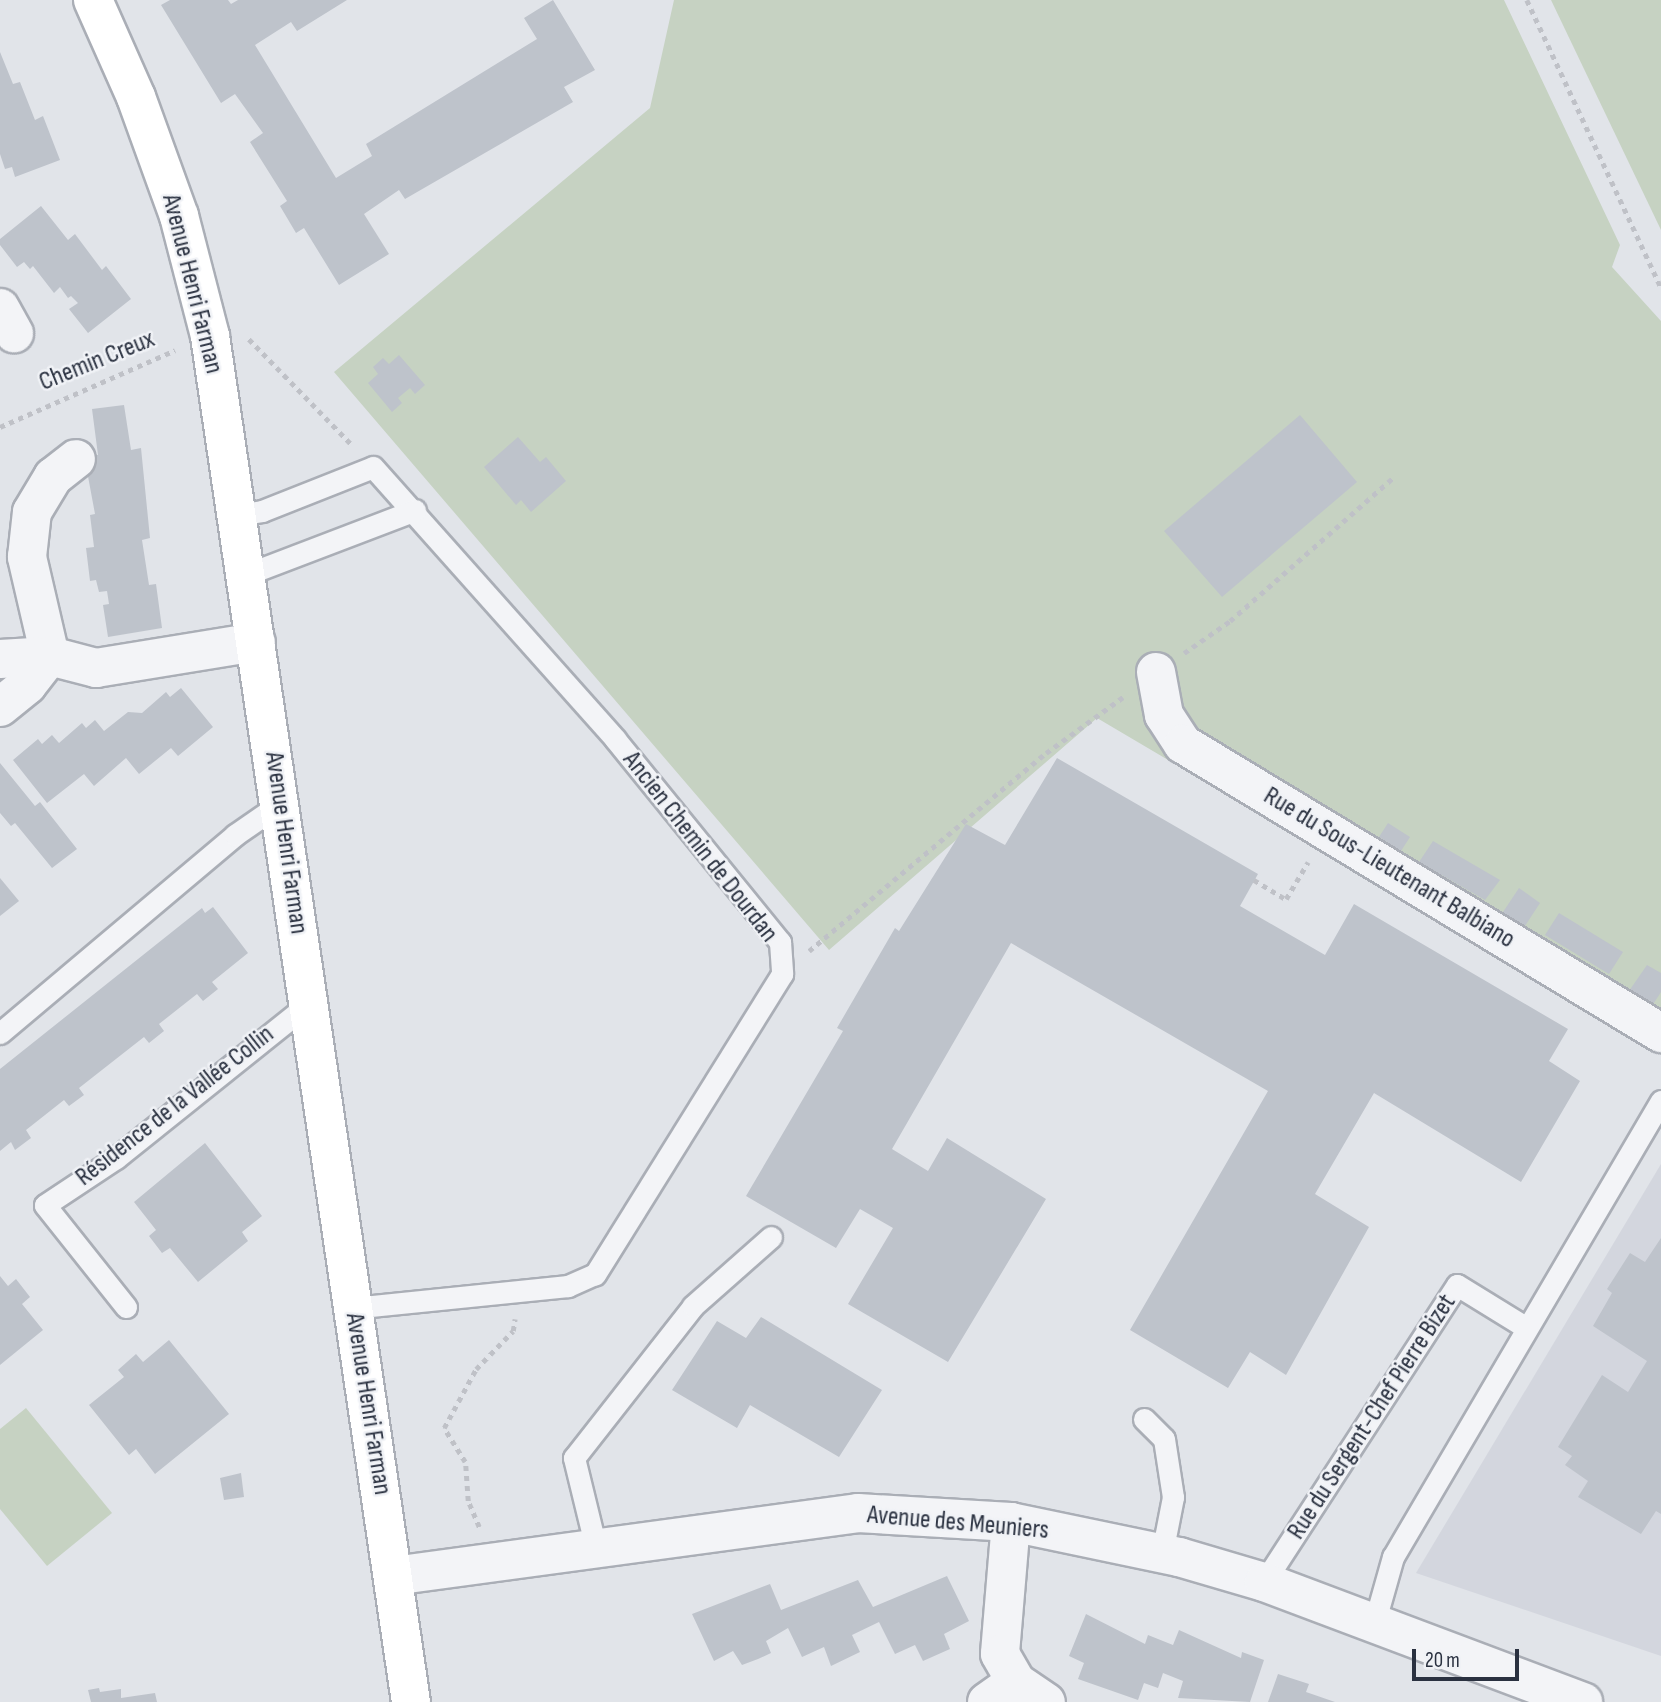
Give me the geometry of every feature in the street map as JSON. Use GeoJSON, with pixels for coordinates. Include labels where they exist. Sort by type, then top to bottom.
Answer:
{"type":"FeatureCollection","features":[{"type":"Feature","properties":{"kind":"street","name":"Avenue Henri Farman"},"geometry":{"type":"LineString","coordinates":[[93,0],[136,97],[179,216],[210,336],[281,803],[411,1702]]}},
{"type":"Feature","properties":{"kind":"street"},"geometry":{"type":"LineString","coordinates":[[50,656],[27,557],[32,512],[53,477],[75,459]]}},
{"type":"Feature","properties":{"kind":"street"},"geometry":{"type":"LineString","coordinates":[[0,659],[50,656],[96,668],[256,642]]}},
{"type":"Feature","properties":{"kind":"street"},"geometry":{"type":"LineString","coordinates":[[0,708],[27,685],[50,656]]}},
{"type":"Feature","properties":{"kind":"street","name":"Rue du Sous-Lieutenant Balbiano"},"geometry":{"type":"LineString","coordinates":[[1156,672],[1164,715],[1183,744],[1661,1032]]}},
{"type":"Feature","properties":{"kind":"street","name":"Avenue des Meuniers"},"geometry":{"type":"LineString","coordinates":[[393,1576],[858,1513],[1011,1522],[1162,1553],[1264,1582],[1583,1702]]}},
{"type":"Feature","properties":{"kind":"street"},"geometry":{"type":"LineString","coordinates":[[1011,1522],[1000,1654],[1016,1696]]}},
{"type":"Feature","properties":{"kind":"lane","name":"Ancien Chemin de Dourdan"},"geometry":{"type":"LineString","coordinates":[[353,1308],[568,1286],[595,1274],[782,974],[780,942],[615,739],[415,510],[373,467]]}},
{"type":"Feature","properties":{"kind":"lane"},"geometry":{"type":"LineString","coordinates":[[237,515],[262,511],[373,467]]}},
{"type":"Feature","properties":{"kind":"lane"},"geometry":{"type":"LineString","coordinates":[[245,575],[415,510]]}},
{"type":"Feature","properties":{"kind":"lane"},"geometry":{"type":"LineString","coordinates":[[0,1033],[234,835],[281,803]]}},
{"type":"Feature","properties":{"kind":"lane","name":"Résidence de la Vallée Collin"},"geometry":{"type":"LineString","coordinates":[[126,1307],[45,1205],[116,1158],[308,1004]]}},
{"type":"Feature","properties":{"kind":"lane"},"geometry":{"type":"LineString","coordinates":[[1374,1624],[1393,1557],[1661,1101]]}},
{"type":"Feature","properties":{"kind":"lane"},"geometry":{"type":"LineString","coordinates":[[596,1548],[574,1458],[693,1306],[771,1237]]}},
{"type":"Feature","properties":{"kind":"lane","name":"Rue du Sergent-Chef Pierre Bizet"},"geometry":{"type":"LineString","coordinates":[[1264,1582],[1457,1285],[1527,1328]]}},
{"type":"Feature","properties":{"kind":"lane"},"geometry":{"type":"LineString","coordinates":[[1144,1419],[1164,1439],[1173,1497],[1162,1553]]}},
{"type":"Feature","properties":{"kind":"path"},"geometry":{"type":"LineString","coordinates":[[1527,0],[1661,288]]}},
{"type":"Feature","properties":{"kind":"path","name":"Chemin Creux"},"geometry":{"type":"LineString","coordinates":[[0,427],[37,407],[210,336],[243,332],[373,467]]}},
{"type":"Feature","properties":{"kind":"path"},"geometry":{"type":"LineString","coordinates":[[782,974],[1046,753],[1230,621],[1393,478]]}},
{"type":"Feature","properties":{"kind":"path"},"geometry":{"type":"LineString","coordinates":[[493,1562],[468,1501],[465,1462],[444,1428],[477,1369],[513,1331],[521,1291]]}},
{"type":"Feature","properties":{"kind":"shaded area"},"geometry":{"type":"Polygon","coordinates":[[[1661,1164],[1661,1656],[1416,1573],[1661,1164]]]}},
{"type":"Feature","properties":{"kind":"green space"},"geometry":{"type":"Polygon","coordinates":[[[674,0],[1504,0],[1620,245],[1612,267],[1661,321],[1661,1051],[1097,718],[829,950],[334,372],[650,108],[674,0]]]}},
{"type":"Feature","properties":{"kind":"green space"},"geometry":{"type":"Polygon","coordinates":[[[1551,0],[1661,0],[1661,230],[1551,0]]]}},
{"type":"Feature","properties":{"kind":"green space"},"geometry":{"type":"Polygon","coordinates":[[[26,1408],[112,1513],[47,1566],[0,1509],[0,1429],[26,1408]]]}},
{"type":"Feature","properties":{"kind":"building"},"geometry":{"type":"Polygon","coordinates":[[[170,0],[228,0],[231,4],[238,0],[347,0],[297,31],[291,22],[255,45],[336,178],[372,156],[366,144],[537,39],[524,18],[553,0],[595,70],[564,87],[573,102],[405,199],[399,190],[364,214],[389,254],[339,285],[304,228],[296,233],[280,206],[287,201],[250,142],[263,133],[235,94],[221,103],[161,5],[170,0]]]}},
{"type":"Feature","properties":{"kind":"building"},"geometry":{"type":"Polygon","coordinates":[[[0,52],[13,84],[20,82],[35,120],[43,116],[60,160],[15,177],[12,167],[5,169],[0,154],[0,52]]]}},
{"type":"Feature","properties":{"kind":"building"},"geometry":{"type":"Polygon","coordinates":[[[41,206],[68,240],[75,234],[102,270],[106,266],[131,299],[88,333],[69,309],[78,303],[71,296],[68,298],[60,287],[54,293],[33,266],[30,269],[24,262],[17,267],[0,245],[0,239],[41,206]]]}},
{"type":"Feature","properties":{"kind":"building"},"geometry":{"type":"Polygon","coordinates":[[[399,355],[425,385],[415,394],[410,388],[398,398],[402,403],[392,412],[368,383],[378,374],[373,367],[383,358],[389,364],[399,355]]]}},
{"type":"Feature","properties":{"kind":"building"},"geometry":{"type":"Polygon","coordinates":[[[124,405],[131,450],[141,448],[150,538],[142,540],[149,585],[156,584],[162,628],[108,637],[103,605],[109,604],[107,591],[99,592],[96,580],[90,581],[86,548],[94,547],[90,515],[95,514],[87,471],[93,469],[91,455],[98,455],[92,409],[124,405]]]}},
{"type":"Feature","properties":{"kind":"building"},"geometry":{"type":"Polygon","coordinates":[[[1300,415],[1357,482],[1222,597],[1164,531],[1300,415]]]}},
{"type":"Feature","properties":{"kind":"building"},"geometry":{"type":"Polygon","coordinates":[[[518,437],[540,462],[546,457],[566,481],[531,512],[521,500],[516,505],[484,467],[518,437]]]}},
{"type":"Feature","properties":{"kind":"building"},"geometry":{"type":"Polygon","coordinates":[[[181,688],[213,727],[178,756],[171,748],[139,774],[126,758],[94,786],[84,774],[47,803],[13,760],[38,739],[42,744],[52,735],[59,743],[82,723],[86,728],[95,720],[104,731],[128,712],[142,713],[166,692],[170,697],[181,688]]]}},
{"type":"Feature","properties":{"kind":"building"},"geometry":{"type":"Polygon","coordinates":[[[1057,758],[1258,874],[1240,906],[1325,955],[1354,904],[1568,1029],[1549,1061],[1580,1081],[1521,1182],[1374,1093],[1315,1194],[1369,1227],[1286,1375],[1250,1352],[1228,1388],[1130,1330],[1268,1091],[1011,943],[892,1149],[928,1171],[947,1138],[1046,1199],[948,1362],[848,1304],[893,1228],[860,1209],[836,1248],[746,1196],[843,1031],[837,1028],[895,928],[899,931],[966,824],[1005,845],[1057,758]]]}},
{"type":"Feature","properties":{"kind":"building"},"geometry":{"type":"Polygon","coordinates":[[[0,763],[35,806],[40,802],[77,849],[52,868],[15,823],[11,826],[0,813],[0,763]]]}},
{"type":"Feature","properties":{"kind":"building"},"geometry":{"type":"Polygon","coordinates":[[[1388,823],[1410,837],[1401,851],[1379,837],[1388,823]]]}},
{"type":"Feature","properties":{"kind":"building"},"geometry":{"type":"Polygon","coordinates":[[[1433,841],[1500,880],[1485,900],[1419,862],[1433,841]]]}},
{"type":"Feature","properties":{"kind":"building"},"geometry":{"type":"Polygon","coordinates":[[[0,878],[19,901],[0,916],[0,878]]]}},
{"type":"Feature","properties":{"kind":"building"},"geometry":{"type":"Polygon","coordinates":[[[1519,888],[1540,903],[1523,929],[1501,915],[1519,888]]]}},
{"type":"Feature","properties":{"kind":"building"},"geometry":{"type":"Polygon","coordinates":[[[213,907],[248,953],[212,982],[218,989],[203,1001],[197,994],[159,1024],[164,1031],[149,1043],[144,1037],[79,1088],[84,1095],[69,1106],[64,1100],[26,1130],[31,1138],[15,1150],[11,1142],[0,1151],[0,1069],[202,908],[205,913],[213,907]]]}},
{"type":"Feature","properties":{"kind":"building"},"geometry":{"type":"Polygon","coordinates":[[[1559,913],[1623,952],[1609,974],[1545,935],[1559,913]]]}},
{"type":"Feature","properties":{"kind":"building"},"geometry":{"type":"Polygon","coordinates":[[[1647,965],[1661,973],[1661,992],[1652,1006],[1629,991],[1647,965]]]}},
{"type":"Feature","properties":{"kind":"building"},"geometry":{"type":"Polygon","coordinates":[[[205,1143],[262,1216],[242,1232],[248,1241],[198,1282],[170,1248],[162,1253],[149,1236],[156,1230],[134,1202],[205,1143]]]}},
{"type":"Feature","properties":{"kind":"building"},"geometry":{"type":"Polygon","coordinates":[[[1661,1238],[1661,1514],[1656,1511],[1641,1534],[1578,1497],[1588,1481],[1565,1465],[1572,1456],[1558,1447],[1602,1375],[1628,1392],[1647,1361],[1593,1326],[1612,1293],[1607,1289],[1630,1253],[1645,1262],[1661,1238]]]}},
{"type":"Feature","properties":{"kind":"building"},"geometry":{"type":"Polygon","coordinates":[[[0,1276],[8,1286],[16,1279],[30,1297],[22,1304],[43,1330],[0,1365],[0,1276]]]}},
{"type":"Feature","properties":{"kind":"building"},"geometry":{"type":"Polygon","coordinates":[[[761,1317],[882,1390],[839,1457],[750,1405],[737,1428],[672,1390],[717,1321],[746,1338],[761,1317]]]}},
{"type":"Feature","properties":{"kind":"building"},"geometry":{"type":"Polygon","coordinates":[[[169,1340],[229,1414],[155,1474],[136,1449],[129,1455],[89,1405],[124,1377],[118,1370],[136,1354],[143,1362],[169,1340]]]}},
{"type":"Feature","properties":{"kind":"building"},"geometry":{"type":"Polygon","coordinates":[[[241,1473],[244,1497],[224,1500],[220,1478],[241,1473]]]}},
{"type":"Feature","properties":{"kind":"building"},"geometry":{"type":"Polygon","coordinates":[[[947,1576],[969,1621],[944,1634],[950,1649],[923,1661],[915,1645],[895,1654],[879,1622],[852,1635],[860,1652],[831,1666],[824,1647],[802,1657],[788,1628],[766,1641],[771,1653],[758,1659],[742,1665],[733,1651],[714,1661],[692,1614],[770,1584],[781,1610],[858,1580],[873,1607],[947,1576]]]}},
{"type":"Feature","properties":{"kind":"building"},"geometry":{"type":"Polygon","coordinates":[[[1086,1614],[1145,1644],[1148,1635],[1173,1645],[1179,1630],[1241,1658],[1242,1652],[1264,1660],[1250,1702],[1178,1698],[1183,1681],[1163,1673],[1158,1688],[1144,1683],[1138,1700],[1078,1679],[1084,1663],[1069,1656],[1086,1614]]]}},
{"type":"Feature","properties":{"kind":"building"},"geometry":{"type":"Polygon","coordinates":[[[1278,1674],[1309,1684],[1306,1692],[1335,1702],[1268,1702],[1278,1674]]]}},
{"type":"Feature","properties":{"kind":"building"},"geometry":{"type":"Polygon","coordinates":[[[99,1688],[100,1692],[121,1689],[121,1698],[155,1693],[157,1702],[91,1702],[88,1690],[99,1688]]]}}]}
